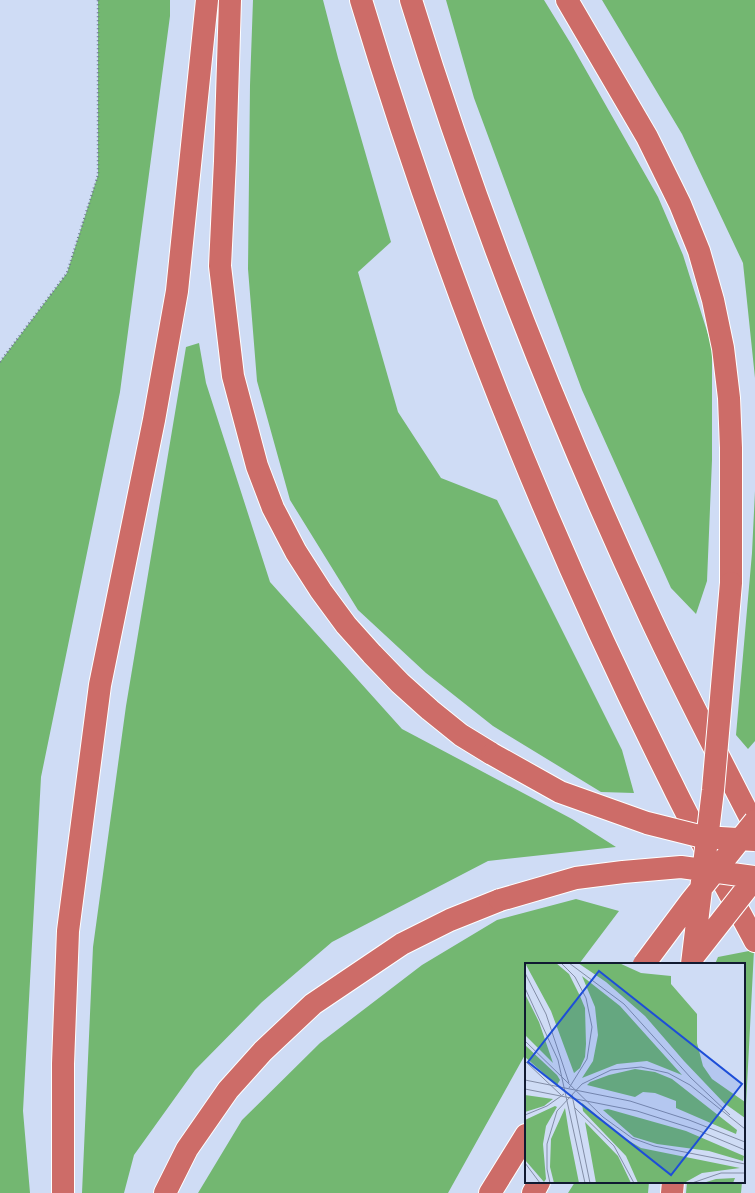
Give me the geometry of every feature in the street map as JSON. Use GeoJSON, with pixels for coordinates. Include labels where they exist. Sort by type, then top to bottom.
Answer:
{"type":"FeatureCollection","features":[{"type":"Feature","properties":{"kind":"highway"},"geometry":{"type":"LineString","coordinates":[[63,1193],[63,1064],[68,931],[100,685],[154,420],[176,291],[207,0]]}},
{"type":"Feature","properties":{"kind":"highway"},"geometry":{"type":"LineString","coordinates":[[230,0],[220,266],[233,376],[257,466],[273,508],[296,552],[346,625],[372,654],[420,701],[461,735],[560,792],[647,823],[703,837],[755,840]]}},
{"type":"Feature","properties":{"kind":"highway"},"geometry":{"type":"LineString","coordinates":[[361,0],[401,126],[470,322],[544,507],[584,600],[671,783],[755,941]]}},
{"type":"Feature","properties":{"kind":"highway"},"geometry":{"type":"LineString","coordinates":[[411,0],[466,166],[529,335],[568,431],[650,619],[694,709],[755,827]]}},
{"type":"Feature","properties":{"kind":"highway"},"geometry":{"type":"LineString","coordinates":[[567,0],[647,137],[680,204],[699,251],[713,300],[723,348],[729,398],[731,448],[731,583],[713,790],[692,963]]}},
{"type":"Feature","properties":{"kind":"highway"},"geometry":{"type":"LineString","coordinates":[[645,963],[691,900],[755,821]]}},
{"type":"Feature","properties":{"kind":"highway"},"geometry":{"type":"LineString","coordinates":[[165,1193],[187,1149],[228,1090],[263,1051],[313,1004],[402,944],[450,920],[500,900],[576,878],[623,872],[681,868],[755,877]]}},
{"type":"Feature","properties":{"kind":"highway"},"geometry":{"type":"LineString","coordinates":[[688,963],[755,877]]}},
{"type":"Feature","properties":{"kind":"highway"},"geometry":{"type":"LineString","coordinates":[[490,1193],[520,1144]]}},
{"type":"Feature","properties":{"kind":"highway"},"geometry":{"type":"LineString","coordinates":[[533,1193],[538,1183]]}},
{"type":"Feature","properties":{"kind":"highway"},"geometry":{"type":"LineString","coordinates":[[672,1193],[673,1183]]}},
{"type":"Feature","properties":{"kind":"path"},"geometry":{"type":"LineString","coordinates":[[0,362],[67,273],[98,175],[98,0]]}},
{"type":"Feature","properties":{"kind":"green space"},"geometry":{"type":"Polygon","coordinates":[[[98,0],[170,0],[170,16],[120,392],[41,777],[23,1111],[30,1193],[0,1193],[0,362],[67,273],[98,175],[98,0]]]}},
{"type":"Feature","properties":{"kind":"green space"},"geometry":{"type":"Polygon","coordinates":[[[253,0],[323,0],[338,58],[391,242],[358,272],[398,412],[441,478],[497,500],[622,750],[634,793],[601,792],[493,726],[426,673],[358,610],[290,500],[257,381],[248,269],[250,85],[253,0]]]}},
{"type":"Feature","properties":{"kind":"green space"},"geometry":{"type":"Polygon","coordinates":[[[446,0],[544,0],[571,44],[658,197],[683,255],[712,347],[712,460],[707,581],[696,614],[671,588],[582,390],[474,98],[446,0]]]}},
{"type":"Feature","properties":{"kind":"green space"},"geometry":{"type":"Polygon","coordinates":[[[602,0],[755,0],[755,378],[743,263],[682,134],[602,0]]]}},
{"type":"Feature","properties":{"kind":"green space"},"geometry":{"type":"Polygon","coordinates":[[[199,343],[206,383],[270,582],[402,729],[572,819],[616,847],[488,861],[332,942],[262,1002],[195,1070],[134,1155],[124,1193],[82,1193],[93,947],[126,706],[186,347],[199,343]]]}},
{"type":"Feature","properties":{"kind":"green space"},"geometry":{"type":"Polygon","coordinates":[[[755,491],[755,741],[748,749],[736,735],[752,553],[755,491]]]}},
{"type":"Feature","properties":{"kind":"green space"},"geometry":{"type":"Polygon","coordinates":[[[576,899],[619,911],[580,963],[525,963],[525,1055],[448,1193],[198,1193],[242,1120],[320,1043],[422,965],[497,920],[576,899]]]}},
{"type":"Feature","properties":{"kind":"green space"},"geometry":{"type":"Polygon","coordinates":[[[754,950],[745,1125],[745,963],[715,963],[718,957],[754,950]]]}},
{"type":"Feature","properties":{"kind":"green space"},"geometry":{"type":"Polygon","coordinates":[[[574,1183],[649,1183],[648,1193],[568,1193],[574,1183]]]}},
{"type":"Feature","properties":{"kind":"green space"},"geometry":{"type":"Polygon","coordinates":[[[687,1183],[742,1183],[741,1193],[686,1193],[687,1183]]]}}]}
